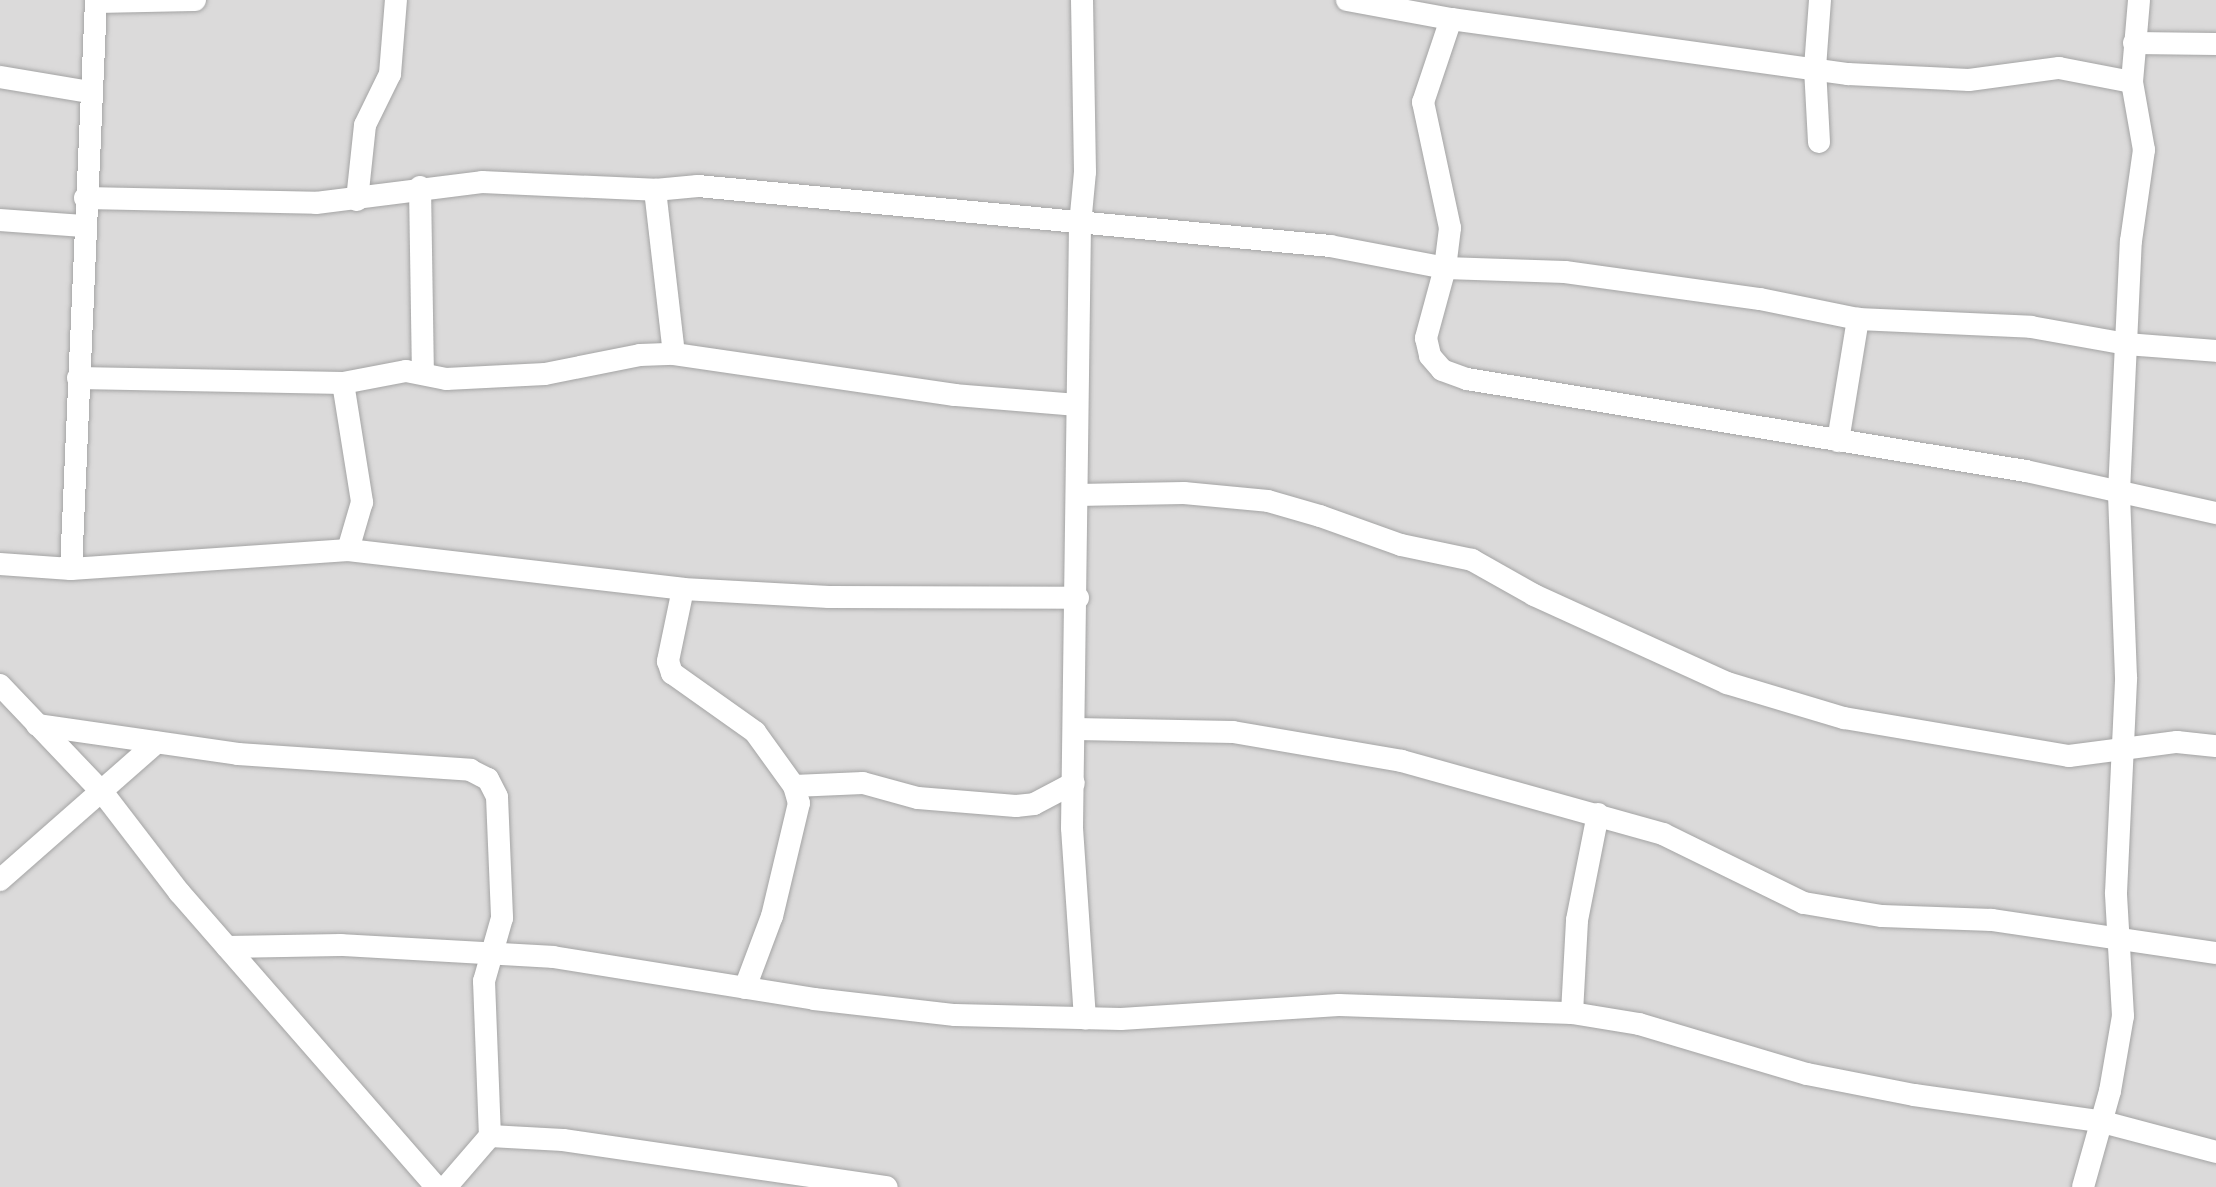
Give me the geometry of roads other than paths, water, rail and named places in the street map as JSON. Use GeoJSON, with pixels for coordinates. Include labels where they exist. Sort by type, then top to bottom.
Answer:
{"type":"FeatureCollection","features":[{"type":"Feature","properties":{"kind":"street"},"geometry":{"type":"LineString","coordinates":[[71,569],[83,226],[96,1],[195,0]]}},
{"type":"Feature","properties":{"kind":"street"},"geometry":{"type":"LineString","coordinates":[[357,200],[365,125],[390,74],[396,0]]}},
{"type":"Feature","properties":{"kind":"street"},"geometry":{"type":"LineString","coordinates":[[1082,0],[1085,172],[1080,225],[1076,405],[1078,598],[1074,783],[1076,934],[1085,1019]]}},
{"type":"Feature","properties":{"kind":"street"},"geometry":{"type":"LineString","coordinates":[[1347,0],[1451,19],[1815,68],[1945,80],[2059,68],[2132,82]]}},
{"type":"Feature","properties":{"kind":"street"},"geometry":{"type":"LineString","coordinates":[[1819,142],[1815,68],[1820,0]]}},
{"type":"Feature","properties":{"kind":"street"},"geometry":{"type":"LineString","coordinates":[[2083,1187],[2099,1121],[2110,1091],[2123,1016],[2116,893],[2119,752],[2126,677],[2119,492],[2131,241],[2144,150],[2132,82],[2139,0]]}},
{"type":"Feature","properties":{"kind":"street"},"geometry":{"type":"LineString","coordinates":[[1451,19],[1423,102],[1450,228],[1445,268],[1426,338],[1430,356],[1442,370],[1527,391],[1691,413],[2119,492],[2216,513]]}},
{"type":"Feature","properties":{"kind":"street"},"geometry":{"type":"LineString","coordinates":[[2134,43],[2216,44]]}},
{"type":"Feature","properties":{"kind":"street"},"geometry":{"type":"LineString","coordinates":[[0,77],[90,92]]}},
{"type":"Feature","properties":{"kind":"street"},"geometry":{"type":"LineString","coordinates":[[85,198],[357,200],[420,187],[482,182],[655,190],[758,188],[1080,225],[1330,246],[1445,268],[1635,280],[1858,319],[2031,327],[2126,344],[2216,351]]}},
{"type":"Feature","properties":{"kind":"street"},"geometry":{"type":"LineString","coordinates":[[420,187],[423,372]]}},
{"type":"Feature","properties":{"kind":"street"},"geometry":{"type":"LineString","coordinates":[[655,190],[674,354]]}},
{"type":"Feature","properties":{"kind":"street"},"geometry":{"type":"LineString","coordinates":[[0,220],[83,226]]}},
{"type":"Feature","properties":{"kind":"street"},"geometry":{"type":"LineString","coordinates":[[1838,441],[1858,319]]}},
{"type":"Feature","properties":{"kind":"street"},"geometry":{"type":"LineString","coordinates":[[78,378],[343,383],[423,372],[446,379],[545,374],[629,357],[674,354],[955,395],[1076,405]]}},
{"type":"Feature","properties":{"kind":"street"},"geometry":{"type":"LineString","coordinates":[[343,383],[362,502],[348,550]]}},
{"type":"Feature","properties":{"kind":"street"},"geometry":{"type":"LineString","coordinates":[[1077,495],[1184,493],[1268,501],[1401,545],[1472,560],[1547,602],[1748,691],[1947,739],[2069,756],[2119,752],[2177,742],[2216,746]]}},
{"type":"Feature","properties":{"kind":"street"},"geometry":{"type":"LineString","coordinates":[[0,564],[71,569],[348,550],[683,589],[829,597],[1078,598]]}},
{"type":"Feature","properties":{"kind":"street"},"geometry":{"type":"LineString","coordinates":[[683,589],[668,661],[672,673],[755,732],[794,786],[798,822],[745,988]]}},
{"type":"Feature","properties":{"kind":"street"},"geometry":{"type":"LineString","coordinates":[[0,685],[103,793],[227,947],[436,1187]]}},
{"type":"Feature","properties":{"kind":"street"},"geometry":{"type":"LineString","coordinates":[[37,725],[156,743],[470,770],[488,779],[497,797],[502,918],[483,1005],[490,1136],[446,1187]]}},
{"type":"Feature","properties":{"kind":"street"},"geometry":{"type":"LineString","coordinates":[[1076,729],[1233,732],[1402,761],[1663,834],[1804,903],[1882,916],[1992,920],[2216,953]]}},
{"type":"Feature","properties":{"kind":"street"},"geometry":{"type":"LineString","coordinates":[[0,880],[103,793],[156,743]]}},
{"type":"Feature","properties":{"kind":"street"},"geometry":{"type":"LineString","coordinates":[[794,786],[863,783],[918,798],[1016,806],[1034,804],[1074,783]]}},
{"type":"Feature","properties":{"kind":"street"},"geometry":{"type":"LineString","coordinates":[[1572,1013],[1577,920],[1598,814]]}},
{"type":"Feature","properties":{"kind":"street"},"geometry":{"type":"LineString","coordinates":[[227,947],[341,945],[604,963],[745,988],[955,1015],[1085,1019],[1339,1005],[1572,1013],[1639,1024],[1823,1077],[2099,1121],[2216,1152]]}},
{"type":"Feature","properties":{"kind":"street"},"geometry":{"type":"LineString","coordinates":[[490,1136],[563,1140],[887,1187]]}}]}
